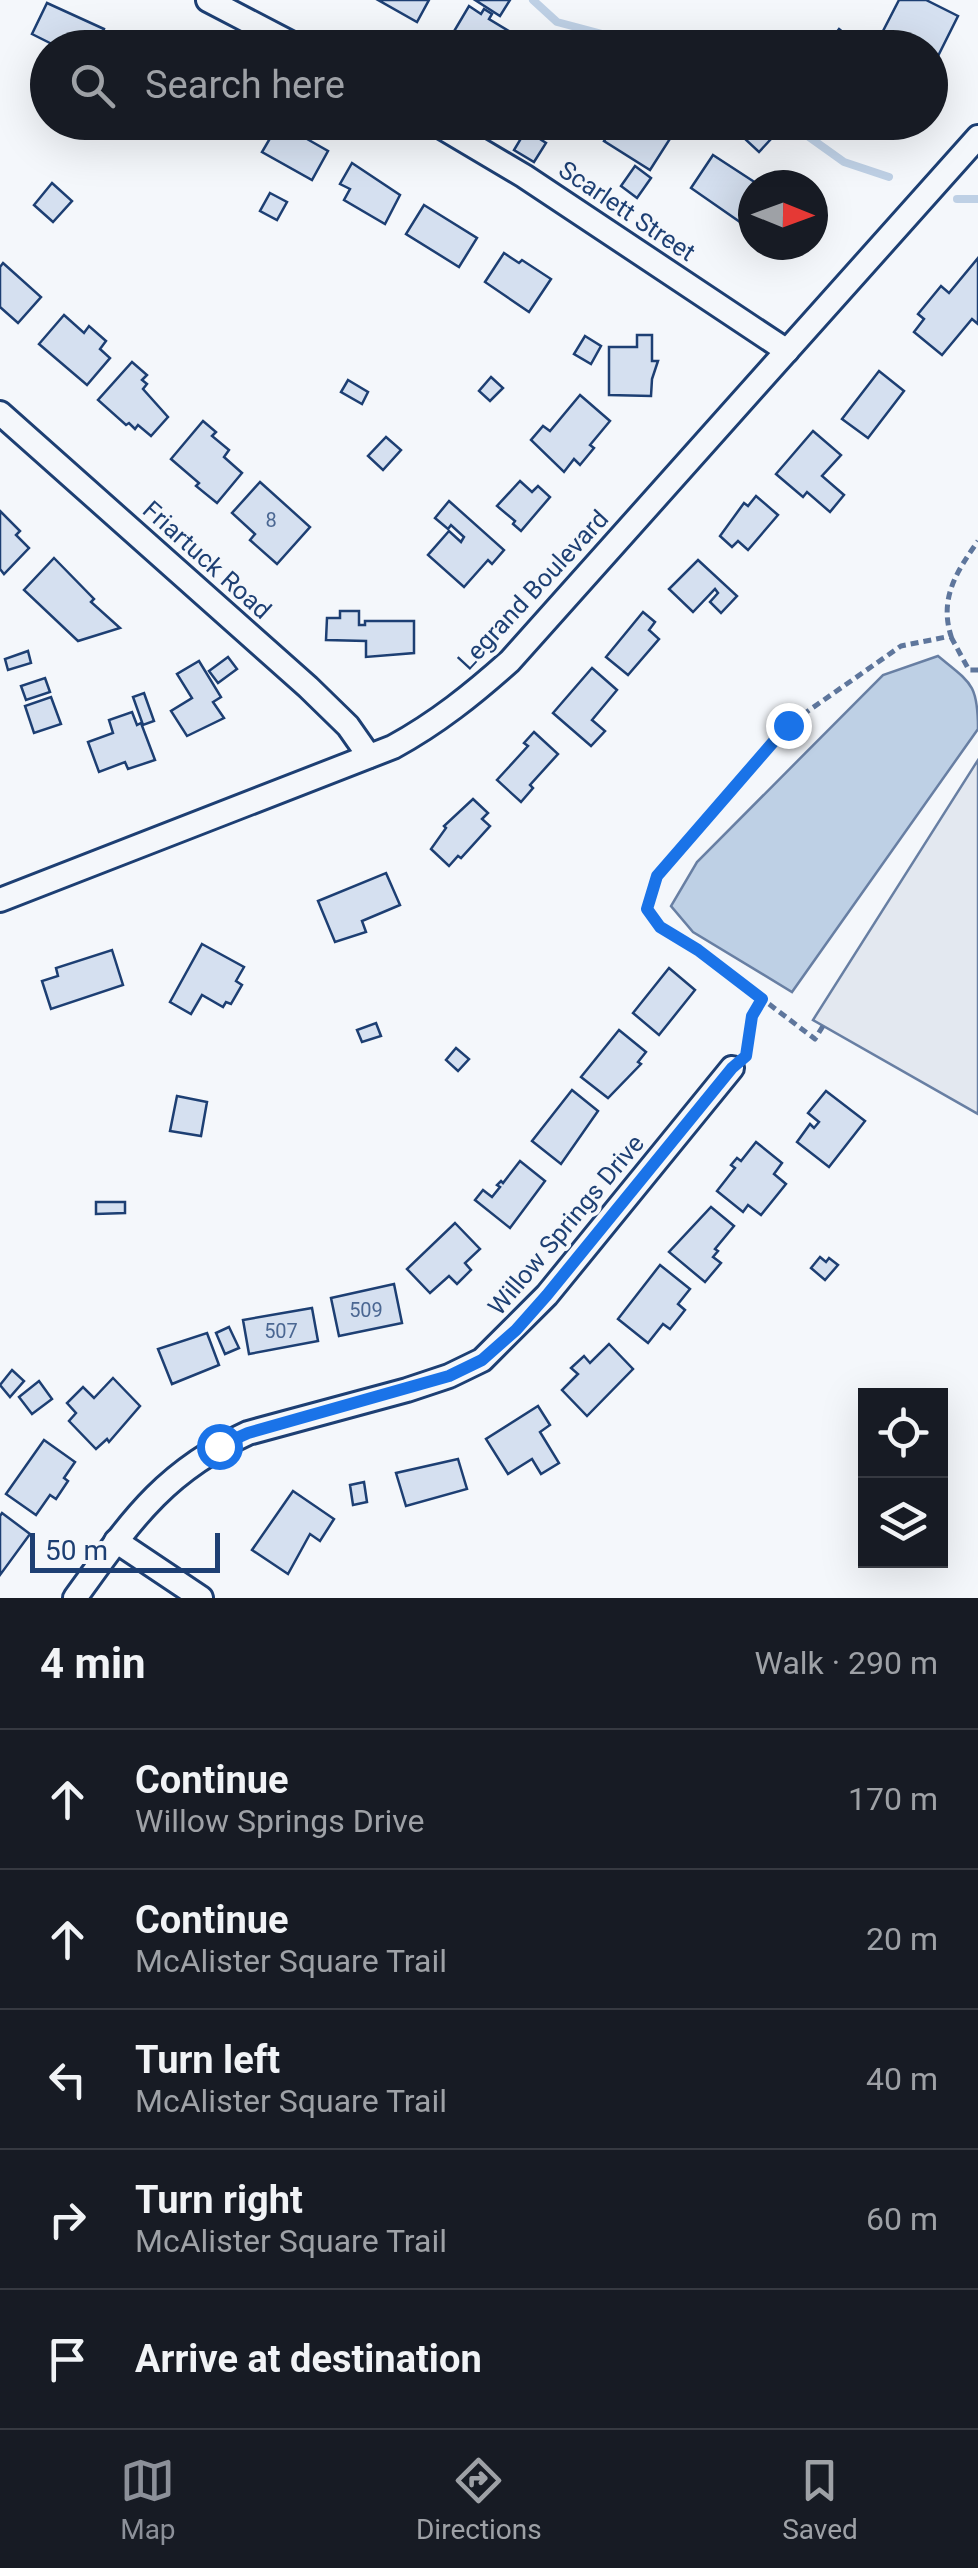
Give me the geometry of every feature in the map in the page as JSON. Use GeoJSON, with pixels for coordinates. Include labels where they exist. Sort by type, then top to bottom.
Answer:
{"type":"FeatureCollection","features":[{"type":"Feature","properties":{"kind":"street"},"geometry":{"type":"LineString","coordinates":[[208,0],[266,30]]}},
{"type":"Feature","properties":{"kind":"street","name":"Legrand Boulevard"},"geometry":{"type":"LineString","coordinates":[[0,900],[370,756],[433,725],[510,660],[978,137]]}},
{"type":"Feature","properties":{"kind":"street","name":"Scarlett Street"},"geometry":{"type":"LineString","coordinates":[[463,140],[787,350]]}},
{"type":"Feature","properties":{"kind":"street","name":"Friartuck Road"},"geometry":{"type":"LineString","coordinates":[[0,413],[308,688],[348,726],[370,756]]}},
{"type":"Feature","properties":{"kind":"street","name":"Willow Springs Drive"},"geometry":{"type":"LineString","coordinates":[[75,1598],[154,1494],[219,1446],[248,1433],[449,1376],[482,1360],[547,1295],[732,1068]]}},
{"type":"Feature","properties":{"kind":"street"},"geometry":{"type":"LineString","coordinates":[[116,1542],[200,1598]]}},
{"type":"Feature","properties":{"kind":"path"},"geometry":{"type":"LineString","coordinates":[[978,541],[956,572],[947,597],[946,622],[969,670],[978,670]]}},
{"type":"Feature","properties":{"kind":"path"},"geometry":{"type":"LineString","coordinates":[[823,1026],[814,1040],[698,950],[660,927],[647,909],[657,876],[788,725],[901,646],[950,636]]}},
{"type":"Feature","properties":{"kind":"path"},"geometry":{"type":"LineString","coordinates":[[732,1068],[746,1056],[752,1016],[762,999]]}},
{"type":"Feature","properties":{"kind":"shaded area"},"geometry":{"type":"Polygon","coordinates":[[[978,760],[978,1114],[813,1020],[978,760]]]}},
{"type":"Feature","properties":{"kind":"water"},"geometry":{"type":"Polygon","coordinates":[[[938,656],[958,672],[974,693],[978,729],[792,992],[693,932],[671,906],[697,862],[883,675],[938,656]]]}},
{"type":"Feature","properties":{"kind":"building"},"geometry":{"type":"Polygon","coordinates":[[[378,0],[429,0],[417,22],[378,0]]]}},
{"type":"Feature","properties":{"kind":"building"},"geometry":{"type":"Polygon","coordinates":[[[475,0],[510,0],[500,16],[475,0]]]}},
{"type":"Feature","properties":{"kind":"building"},"geometry":{"type":"Polygon","coordinates":[[[899,0],[926,0],[958,16],[948,36],[948,30],[884,30],[899,0]]]}},
{"type":"Feature","properties":{"kind":"building"},"geometry":{"type":"Polygon","coordinates":[[[47,3],[104,29],[104,30],[34,30],[47,3]]]}},
{"type":"Feature","properties":{"kind":"building"},"geometry":{"type":"Polygon","coordinates":[[[469,6],[481,14],[484,9],[492,14],[489,19],[507,30],[455,30],[469,6]]]}},
{"type":"Feature","properties":{"kind":"building"},"geometry":{"type":"Polygon","coordinates":[[[269,140],[309,140],[328,151],[312,180],[262,152],[269,140]]]}},
{"type":"Feature","properties":{"kind":"building"},"geometry":{"type":"Polygon","coordinates":[[[520,140],[546,143],[534,162],[514,150],[520,140]]]}},
{"type":"Feature","properties":{"kind":"building"},"geometry":{"type":"Polygon","coordinates":[[[605,140],[669,140],[650,170],[605,140]]]}},
{"type":"Feature","properties":{"kind":"building"},"geometry":{"type":"Polygon","coordinates":[[[746,140],[770,140],[759,152],[746,140]]]}},
{"type":"Feature","properties":{"kind":"building"},"geometry":{"type":"Polygon","coordinates":[[[713,155],[738,171],[738,221],[691,188],[713,155]]]}},
{"type":"Feature","properties":{"kind":"building"},"geometry":{"type":"Polygon","coordinates":[[[352,163],[400,195],[385,224],[344,200],[350,189],[340,184],[352,163]]]}},
{"type":"Feature","properties":{"kind":"building"},"geometry":{"type":"Polygon","coordinates":[[[635,166],[651,178],[637,198],[621,186],[635,166]]]}},
{"type":"Feature","properties":{"kind":"building"},"geometry":{"type":"Polygon","coordinates":[[[52,183],[72,201],[53,222],[34,205],[52,183]]]}},
{"type":"Feature","properties":{"kind":"building"},"geometry":{"type":"Polygon","coordinates":[[[270,193],[287,202],[277,220],[260,211],[270,193]]]}},
{"type":"Feature","properties":{"kind":"building"},"geometry":{"type":"Polygon","coordinates":[[[424,205],[477,238],[459,267],[406,234],[424,205]]]}},
{"type":"Feature","properties":{"kind":"building"},"geometry":{"type":"Polygon","coordinates":[[[504,253],[551,279],[529,312],[485,282],[504,253]]]}},
{"type":"Feature","properties":{"kind":"building"},"geometry":{"type":"Polygon","coordinates":[[[978,258],[978,324],[972,319],[942,355],[914,332],[924,319],[918,314],[941,286],[949,293],[978,258]]]}},
{"type":"Feature","properties":{"kind":"building"},"geometry":{"type":"Polygon","coordinates":[[[3,263],[41,297],[18,323],[0,307],[3,263]]]}},
{"type":"Feature","properties":{"kind":"building"},"geometry":{"type":"Polygon","coordinates":[[[64,315],[84,333],[89,326],[106,341],[100,349],[110,358],[87,385],[39,344],[64,315]]]}},
{"type":"Feature","properties":{"kind":"building"},"geometry":{"type":"Polygon","coordinates":[[[637,335],[652,335],[652,361],[658,361],[651,396],[609,395],[609,347],[637,347],[637,335]]]}},
{"type":"Feature","properties":{"kind":"building"},"geometry":{"type":"Polygon","coordinates":[[[585,336],[601,346],[591,364],[574,354],[585,336]]]}},
{"type":"Feature","properties":{"kind":"building"},"geometry":{"type":"Polygon","coordinates":[[[132,362],[147,375],[142,380],[147,384],[143,389],[168,417],[151,436],[138,425],[135,429],[129,423],[126,425],[98,400],[132,362]]]}},
{"type":"Feature","properties":{"kind":"building"},"geometry":{"type":"Polygon","coordinates":[[[879,371],[904,391],[868,438],[842,419],[879,371]]]}},
{"type":"Feature","properties":{"kind":"building"},"geometry":{"type":"Polygon","coordinates":[[[491,377],[503,388],[490,401],[479,391],[491,377]]]}},
{"type":"Feature","properties":{"kind":"building"},"geometry":{"type":"Polygon","coordinates":[[[348,380],[368,392],[362,404],[341,392],[348,380]]]}},
{"type":"Feature","properties":{"kind":"building"},"geometry":{"type":"Polygon","coordinates":[[[580,395],[610,421],[590,445],[594,448],[580,465],[574,459],[564,472],[531,440],[543,426],[550,431],[580,395]]]}},
{"type":"Feature","properties":{"kind":"building"},"geometry":{"type":"Polygon","coordinates":[[[203,421],[216,432],[212,436],[229,450],[224,457],[242,473],[217,503],[171,459],[203,421]]]}},
{"type":"Feature","properties":{"kind":"building"},"geometry":{"type":"Polygon","coordinates":[[[813,431],[841,455],[822,476],[844,495],[830,512],[807,492],[803,497],[776,474],[813,431]]]}},
{"type":"Feature","properties":{"kind":"building"},"geometry":{"type":"Polygon","coordinates":[[[386,437],[401,450],[383,470],[368,456],[386,437]]]}},
{"type":"Feature","properties":{"kind":"building"},"geometry":{"type":"Polygon","coordinates":[[[520,481],[532,492],[538,486],[550,497],[521,531],[497,506],[520,481]]]}},
{"type":"Feature","properties":{"kind":"building"},"geometry":{"type":"Polygon","coordinates":[[[260,482],[310,527],[277,564],[250,540],[255,534],[232,513],[260,482]]]}},
{"type":"Feature","properties":{"kind":"building"},"geometry":{"type":"Polygon","coordinates":[[[756,496],[778,515],[748,550],[738,541],[732,547],[720,536],[744,503],[748,506],[756,496]]]}},
{"type":"Feature","properties":{"kind":"building"},"geometry":{"type":"Polygon","coordinates":[[[449,501],[504,550],[492,564],[488,560],[464,587],[428,555],[449,531],[461,542],[464,537],[435,518],[449,501]]]}},
{"type":"Feature","properties":{"kind":"building"},"geometry":{"type":"Polygon","coordinates":[[[0,511],[20,531],[16,535],[29,548],[4,574],[0,569],[0,511]]]}},
{"type":"Feature","properties":{"kind":"building"},"geometry":{"type":"Polygon","coordinates":[[[54,558],[94,599],[91,602],[120,628],[78,641],[24,590],[54,558]]]}},
{"type":"Feature","properties":{"kind":"building"},"geometry":{"type":"Polygon","coordinates":[[[698,560],[737,596],[721,613],[710,602],[718,593],[715,589],[693,612],[669,589],[698,560]]]}},
{"type":"Feature","properties":{"kind":"building"},"geometry":{"type":"Polygon","coordinates":[[[340,611],[359,611],[359,625],[365,625],[365,621],[414,621],[414,653],[366,657],[366,641],[326,640],[327,618],[340,618],[340,611]]]}},
{"type":"Feature","properties":{"kind":"building"},"geometry":{"type":"Polygon","coordinates":[[[643,612],[655,622],[649,630],[659,639],[628,675],[606,657],[643,612]]]}},
{"type":"Feature","properties":{"kind":"building"},"geometry":{"type":"Polygon","coordinates":[[[28,651],[31,663],[8,670],[5,659],[28,651]]]}},
{"type":"Feature","properties":{"kind":"building"},"geometry":{"type":"Polygon","coordinates":[[[228,657],[237,669],[218,683],[209,671],[228,657]]]}},
{"type":"Feature","properties":{"kind":"building"},"geometry":{"type":"Polygon","coordinates":[[[199,661],[221,697],[213,702],[224,718],[187,736],[171,711],[192,698],[177,674],[199,661]]]}},
{"type":"Feature","properties":{"kind":"building"},"geometry":{"type":"Polygon","coordinates":[[[592,668],[617,690],[592,720],[605,731],[591,746],[553,713],[592,668]]]}},
{"type":"Feature","properties":{"kind":"building"},"geometry":{"type":"Polygon","coordinates":[[[45,678],[50,692],[26,700],[21,686],[45,678]]]}},
{"type":"Feature","properties":{"kind":"building"},"geometry":{"type":"Polygon","coordinates":[[[144,693],[154,721],[143,725],[133,697],[144,693]]]}},
{"type":"Feature","properties":{"kind":"building"},"geometry":{"type":"Polygon","coordinates":[[[51,697],[61,724],[34,733],[25,706],[51,697]]]}},
{"type":"Feature","properties":{"kind":"building"},"geometry":{"type":"Polygon","coordinates":[[[132,712],[137,725],[141,723],[155,760],[128,769],[125,762],[99,772],[88,742],[113,733],[109,720],[132,712]]]}},
{"type":"Feature","properties":{"kind":"building"},"geometry":{"type":"Polygon","coordinates":[[[534,732],[558,754],[530,785],[533,788],[521,802],[497,780],[528,746],[524,743],[534,732]]]}},
{"type":"Feature","properties":{"kind":"building"},"geometry":{"type":"Polygon","coordinates":[[[473,799],[488,813],[482,819],[490,826],[449,866],[431,849],[444,826],[473,799]]]}},
{"type":"Feature","properties":{"kind":"building"},"geometry":{"type":"Polygon","coordinates":[[[386,873],[400,905],[362,921],[366,932],[335,942],[318,901],[386,873]]]}},
{"type":"Feature","properties":{"kind":"building"},"geometry":{"type":"Polygon","coordinates":[[[202,944],[244,967],[236,981],[242,985],[231,1004],[226,1002],[223,1007],[202,995],[191,1014],[170,1002],[202,944]]]}},
{"type":"Feature","properties":{"kind":"building"},"geometry":{"type":"Polygon","coordinates":[[[112,950],[123,985],[51,1009],[42,981],[58,976],[56,968],[112,950]]]}},
{"type":"Feature","properties":{"kind":"building"},"geometry":{"type":"Polygon","coordinates":[[[669,968],[695,990],[659,1035],[633,1013],[669,968]]]}},
{"type":"Feature","properties":{"kind":"building"},"geometry":{"type":"Polygon","coordinates":[[[376,1023],[381,1036],[362,1042],[357,1030],[376,1023]]]}},
{"type":"Feature","properties":{"kind":"building"},"geometry":{"type":"Polygon","coordinates":[[[619,1030],[646,1052],[638,1062],[641,1064],[608,1098],[581,1077],[619,1030]]]}},
{"type":"Feature","properties":{"kind":"building"},"geometry":{"type":"Polygon","coordinates":[[[456,1048],[469,1059],[458,1071],[446,1060],[456,1048]]]}},
{"type":"Feature","properties":{"kind":"building"},"geometry":{"type":"Polygon","coordinates":[[[572,1090],[598,1111],[561,1164],[532,1141],[572,1090]]]}},
{"type":"Feature","properties":{"kind":"building"},"geometry":{"type":"Polygon","coordinates":[[[826,1091],[865,1121],[829,1167],[797,1142],[810,1124],[814,1128],[819,1122],[808,1113],[826,1091]]]}},
{"type":"Feature","properties":{"kind":"building"},"geometry":{"type":"Polygon","coordinates":[[[177,1096],[207,1102],[201,1136],[170,1131],[177,1096]]]}},
{"type":"Feature","properties":{"kind":"building"},"geometry":{"type":"Polygon","coordinates":[[[756,1142],[782,1163],[774,1174],[786,1184],[761,1215],[748,1205],[743,1212],[717,1191],[735,1168],[731,1165],[737,1158],[741,1161],[756,1142]]]}},
{"type":"Feature","properties":{"kind":"building"},"geometry":{"type":"Polygon","coordinates":[[[520,1161],[545,1181],[510,1228],[475,1200],[483,1190],[492,1197],[500,1187],[497,1185],[520,1161]]]}},
{"type":"Feature","properties":{"kind":"building"},"geometry":{"type":"Polygon","coordinates":[[[96,1202],[125,1202],[125,1213],[96,1214],[96,1202]]]}},
{"type":"Feature","properties":{"kind":"building"},"geometry":{"type":"Polygon","coordinates":[[[711,1207],[734,1226],[715,1249],[718,1251],[713,1257],[721,1263],[705,1282],[669,1252],[711,1207]]]}},
{"type":"Feature","properties":{"kind":"building"},"geometry":{"type":"Polygon","coordinates":[[[455,1223],[480,1249],[465,1263],[471,1270],[457,1284],[449,1276],[430,1293],[407,1269],[455,1223]]]}},
{"type":"Feature","properties":{"kind":"building"},"geometry":{"type":"Polygon","coordinates":[[[820,1257],[838,1265],[825,1280],[811,1268],[820,1257]]]}},
{"type":"Feature","properties":{"kind":"building"},"geometry":{"type":"Polygon","coordinates":[[[660,1265],[690,1289],[678,1304],[685,1310],[670,1329],[663,1324],[648,1343],[618,1319],[660,1265]]]}},
{"type":"Feature","properties":{"kind":"building"},"geometry":{"type":"Polygon","coordinates":[[[394,1284],[402,1323],[339,1336],[331,1298],[394,1284]]]}},
{"type":"Feature","properties":{"kind":"building"},"geometry":{"type":"Polygon","coordinates":[[[312,1308],[318,1341],[249,1354],[243,1320],[312,1308]]]}},
{"type":"Feature","properties":{"kind":"building"},"geometry":{"type":"Polygon","coordinates":[[[229,1327],[239,1348],[225,1354],[216,1333],[229,1327]]]}},
{"type":"Feature","properties":{"kind":"building"},"geometry":{"type":"Polygon","coordinates":[[[207,1333],[219,1365],[172,1384],[158,1349],[207,1333]]]}},
{"type":"Feature","properties":{"kind":"building"},"geometry":{"type":"Polygon","coordinates":[[[609,1344],[633,1369],[587,1416],[562,1390],[578,1374],[571,1368],[584,1356],[590,1363],[609,1344]]]}},
{"type":"Feature","properties":{"kind":"building"},"geometry":{"type":"Polygon","coordinates":[[[12,1370],[24,1381],[10,1397],[0,1385],[12,1370]]]}},
{"type":"Feature","properties":{"kind":"building"},"geometry":{"type":"Polygon","coordinates":[[[113,1378],[140,1406],[109,1442],[107,1439],[96,1449],[69,1421],[76,1413],[67,1403],[83,1387],[94,1398],[113,1378]]]}},
{"type":"Feature","properties":{"kind":"building"},"geometry":{"type":"Polygon","coordinates":[[[39,1381],[52,1399],[32,1414],[19,1397],[39,1381]]]}},
{"type":"Feature","properties":{"kind":"building"},"geometry":{"type":"Polygon","coordinates":[[[538,1406],[550,1425],[540,1432],[559,1463],[541,1474],[532,1459],[508,1474],[486,1439],[538,1406]]]}},
{"type":"Feature","properties":{"kind":"building"},"geometry":{"type":"Polygon","coordinates":[[[44,1440],[75,1462],[56,1499],[50,1495],[36,1515],[6,1494],[44,1440]]]}},
{"type":"Feature","properties":{"kind":"building"},"geometry":{"type":"Polygon","coordinates":[[[458,1459],[467,1489],[406,1506],[396,1473],[458,1459]]]}},
{"type":"Feature","properties":{"kind":"building"},"geometry":{"type":"Polygon","coordinates":[[[364,1482],[367,1502],[353,1505],[350,1485],[364,1482]]]}},
{"type":"Feature","properties":{"kind":"building"},"geometry":{"type":"Polygon","coordinates":[[[293,1491],[334,1519],[320,1541],[310,1534],[288,1574],[252,1550],[293,1491]]]}},
{"type":"Feature","properties":{"kind":"building"},"geometry":{"type":"Polygon","coordinates":[[[2,1513],[30,1534],[0,1575],[0,1516],[2,1513]]]}},
{"type":"Feature","properties":{"kind":"waterway"},"geometry":{"type":"LineString","coordinates":[[533,0],[557,22],[587,30]]}},
{"type":"Feature","properties":{"kind":"waterway"},"geometry":{"type":"LineString","coordinates":[[813,140],[844,162],[889,177]]}},
{"type":"Feature","properties":{"kind":"waterway"},"geometry":{"type":"LineString","coordinates":[[957,199],[978,199]]}},
{"type":"Feature","properties":{"kind":"route"},"geometry":{"type":"LineString","coordinates":[[219,1446],[248,1433],[407,1390],[482,1360],[547,1295],[732,1068],[746,1056],[752,1016],[762,999],[698,950],[660,927],[647,909],[657,876],[788,725]]}}]}
